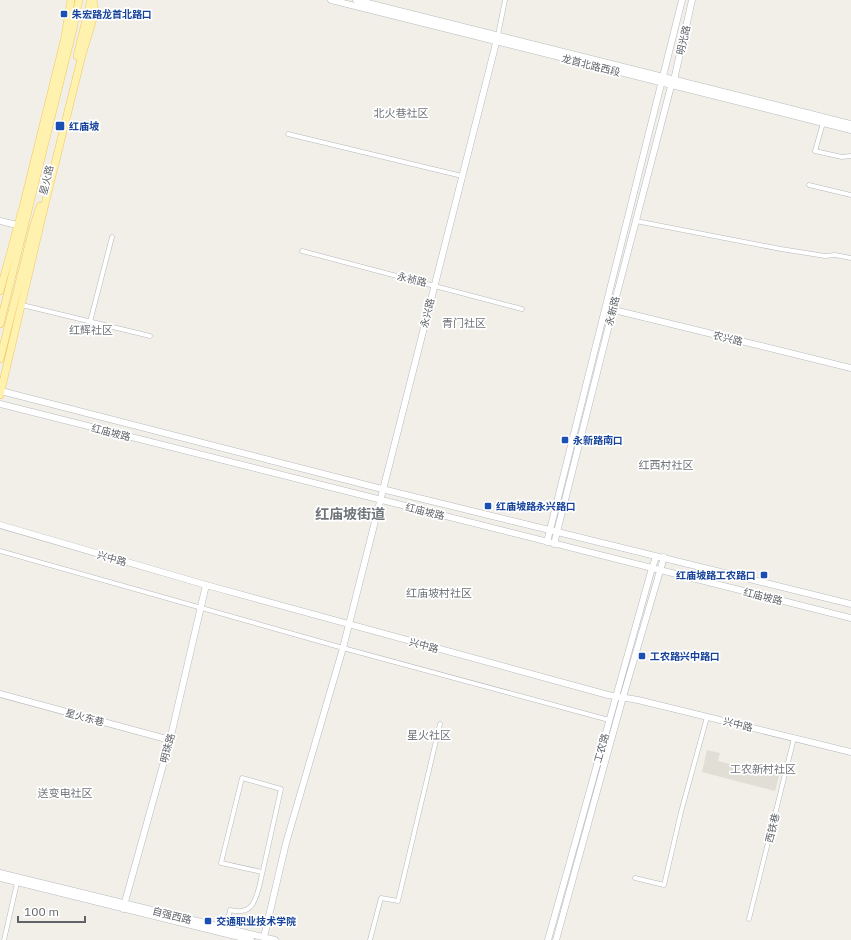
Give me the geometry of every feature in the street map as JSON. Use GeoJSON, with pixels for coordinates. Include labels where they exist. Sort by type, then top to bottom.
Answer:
{"type":"FeatureCollection","features":[{"type":"Feature","properties":{"kind":"main road"},"geometry":{"type":"LineString","coordinates":[[55,89],[71,0]]}},
{"type":"Feature","properties":{"kind":"main road","name":"星火路"},"geometry":{"type":"LineString","coordinates":[[0,324],[29,209],[41,145],[55,89],[68,48],[79,0]]}},
{"type":"Feature","properties":{"kind":"main road"},"geometry":{"type":"LineString","coordinates":[[0,392],[80,63],[95,12],[92,0]]}},
{"type":"Feature","properties":{"kind":"main road","name":"星火路"},"geometry":{"type":"LineString","coordinates":[[0,359],[92,0]]}},
{"type":"Feature","properties":{"kind":"main road","name":"龙首北路西段"},"geometry":{"type":"LineString","coordinates":[[331,0],[497,38]]}},
{"type":"Feature","properties":{"kind":"main road","name":"龙首北路西段"},"geometry":{"type":"LineString","coordinates":[[356,0],[497,38],[663,80],[823,124],[851,130]]}},
{"type":"Feature","properties":{"kind":"main road","name":"明光路"},"geometry":{"type":"LineString","coordinates":[[663,80],[682,0]]}},
{"type":"Feature","properties":{"kind":"main road","name":"明光路"},"geometry":{"type":"LineString","coordinates":[[672,83],[692,0]]}},
{"type":"Feature","properties":{"kind":"main road"},"geometry":{"type":"LineString","coordinates":[[67,22],[68,48]]}},
{"type":"Feature","properties":{"kind":"main road","name":"永兴路"},"geometry":{"type":"LineString","coordinates":[[264,937],[286,843],[343,648],[382,488],[497,38]]}},
{"type":"Feature","properties":{"kind":"main road","name":"永新路"},"geometry":{"type":"LineString","coordinates":[[547,542],[663,80]]}},
{"type":"Feature","properties":{"kind":"main road","name":"龙首北路西段"},"geometry":{"type":"LineString","coordinates":[[672,83],[851,124]]}},
{"type":"Feature","properties":{"kind":"main road","name":"永新路"},"geometry":{"type":"LineString","coordinates":[[554,544],[672,83]]}},
{"type":"Feature","properties":{"kind":"main road"},"geometry":{"type":"LineString","coordinates":[[0,291],[26,192],[41,145]]}},
{"type":"Feature","properties":{"kind":"main road"},"geometry":{"type":"LineString","coordinates":[[26,192],[29,209]]}},
{"type":"Feature","properties":{"kind":"main road"},"geometry":{"type":"LineString","coordinates":[[42,195],[42,218]]}},
{"type":"Feature","properties":{"kind":"main road"},"geometry":{"type":"LineString","coordinates":[[0,221],[17,225]]}},
{"type":"Feature","properties":{"kind":"main road","name":"农兴路"},"geometry":{"type":"LineString","coordinates":[[605,307],[851,368]]}},
{"type":"Feature","properties":{"kind":"main road","name":"红庙坡路"},"geometry":{"type":"LineString","coordinates":[[0,392],[656,557],[851,604]]}},
{"type":"Feature","properties":{"kind":"main road","name":"红庙坡路"},"geometry":{"type":"LineString","coordinates":[[0,404],[851,618]]}},
{"type":"Feature","properties":{"kind":"main road","name":"兴中路"},"geometry":{"type":"LineString","coordinates":[[0,525],[348,625],[615,696],[638,700],[851,752]]}},
{"type":"Feature","properties":{"kind":"main road","name":"工农路"},"geometry":{"type":"LineString","coordinates":[[548,940],[615,696],[656,557]]}},
{"type":"Feature","properties":{"kind":"main road","name":"工农路"},"geometry":{"type":"LineString","coordinates":[[556,940],[623,697],[664,558]]}},
{"type":"Feature","properties":{"kind":"main road","name":"明珠路"},"geometry":{"type":"LineString","coordinates":[[124,906],[170,740],[206,585]]}},
{"type":"Feature","properties":{"kind":"main road","name":"星火东巷"},"geometry":{"type":"LineString","coordinates":[[0,694],[170,740]]}},
{"type":"Feature","properties":{"kind":"main road","name":"自强西路"},"geometry":{"type":"LineString","coordinates":[[0,873],[251,940]]}},
{"type":"Feature","properties":{"kind":"main road","name":"自强西路"},"geometry":{"type":"LineString","coordinates":[[0,878],[275,940]]}},
{"type":"Feature","properties":{"kind":"street","name":"永兴路"},"geometry":{"type":"LineString","coordinates":[[497,38],[505,0]]}},
{"type":"Feature","properties":{"kind":"street"},"geometry":{"type":"LineString","coordinates":[[823,124],[815,151],[842,157],[851,156]]}},
{"type":"Feature","properties":{"kind":"street"},"geometry":{"type":"LineString","coordinates":[[288,134],[462,176]]}},
{"type":"Feature","properties":{"kind":"street"},"geometry":{"type":"LineString","coordinates":[[809,185],[851,195]]}},
{"type":"Feature","properties":{"kind":"street"},"geometry":{"type":"LineString","coordinates":[[636,221],[781,249],[825,256],[834,255],[851,258]]}},
{"type":"Feature","properties":{"kind":"street"},"geometry":{"type":"LineString","coordinates":[[90,322],[112,237]]}},
{"type":"Feature","properties":{"kind":"street","name":"永祯路"},"geometry":{"type":"LineString","coordinates":[[302,250],[434,284],[522,309]]}},
{"type":"Feature","properties":{"kind":"street"},"geometry":{"type":"LineString","coordinates":[[22,305],[150,336]]}},
{"type":"Feature","properties":{"kind":"street"},"geometry":{"type":"LineString","coordinates":[[0,550],[343,648],[609,720]]}},
{"type":"Feature","properties":{"kind":"street"},"geometry":{"type":"LineString","coordinates":[[635,878],[664,884],[707,717]]}},
{"type":"Feature","properties":{"kind":"street"},"geometry":{"type":"LineString","coordinates":[[370,940],[381,898],[398,901],[440,724]]}},
{"type":"Feature","properties":{"kind":"street","name":"西铁巷"},"geometry":{"type":"LineString","coordinates":[[749,919],[794,738]]}},
{"type":"Feature","properties":{"kind":"street"},"geometry":{"type":"LineString","coordinates":[[226,928],[230,910],[242,911],[248,909],[252,906],[256,898],[262,872],[281,788],[242,778],[221,863],[262,872]]}},
{"type":"Feature","properties":{"kind":"street"},"geometry":{"type":"LineString","coordinates":[[4,940],[17,883]]}},
{"type":"Feature","properties":{"kind":"shaded area"},"geometry":{"type":"Polygon","coordinates":[[[707,750],[720,753],[718,761],[767,773],[768,769],[780,772],[775,791],[702,772],[707,750]]]}},
{"type":"Feature","properties":{"kind":"place","name":"朱宏路龙首北路口"},"geometry":{"type":"Point","coordinates":[64,14]}},
{"type":"Feature","properties":{"kind":"place","name":"红庙坡"},"geometry":{"type":"Point","coordinates":[60,126]}},
{"type":"Feature","properties":{"kind":"place","name":"永新路南口"},"geometry":{"type":"Point","coordinates":[565,440]}},
{"type":"Feature","properties":{"kind":"place","name":"红庙坡路永兴路口"},"geometry":{"type":"Point","coordinates":[488,506]}},
{"type":"Feature","properties":{"kind":"place","name":"红庙坡路工农路口"},"geometry":{"type":"Point","coordinates":[764,575]}},
{"type":"Feature","properties":{"kind":"place","name":"工农路兴中路口"},"geometry":{"type":"Point","coordinates":[642,656]}},
{"type":"Feature","properties":{"kind":"place","name":"交通职业技术学院"},"geometry":{"type":"Point","coordinates":[208,921]}},
{"type":"Feature","properties":{"kind":"district","name":"北火巷社区"},"geometry":{"type":"Point","coordinates":[401,113]}},
{"type":"Feature","properties":{"kind":"district","name":"青门社区"},"geometry":{"type":"Point","coordinates":[464,323]}},
{"type":"Feature","properties":{"kind":"district","name":"红辉社区"},"geometry":{"type":"Point","coordinates":[91,330]}},
{"type":"Feature","properties":{"kind":"district","name":"红西村社区"},"geometry":{"type":"Point","coordinates":[666,465]}},
{"type":"Feature","properties":{"kind":"district","name":"红庙坡街道"},"geometry":{"type":"Point","coordinates":[350,514]}},
{"type":"Feature","properties":{"kind":"district","name":"红庙坡村社区"},"geometry":{"type":"Point","coordinates":[439,593]}},
{"type":"Feature","properties":{"kind":"district","name":"星火社区"},"geometry":{"type":"Point","coordinates":[429,735]}},
{"type":"Feature","properties":{"kind":"district","name":"工农新村社区"},"geometry":{"type":"Point","coordinates":[763,769]}},
{"type":"Feature","properties":{"kind":"district","name":"送变电社区"},"geometry":{"type":"Point","coordinates":[65,793]}}]}
